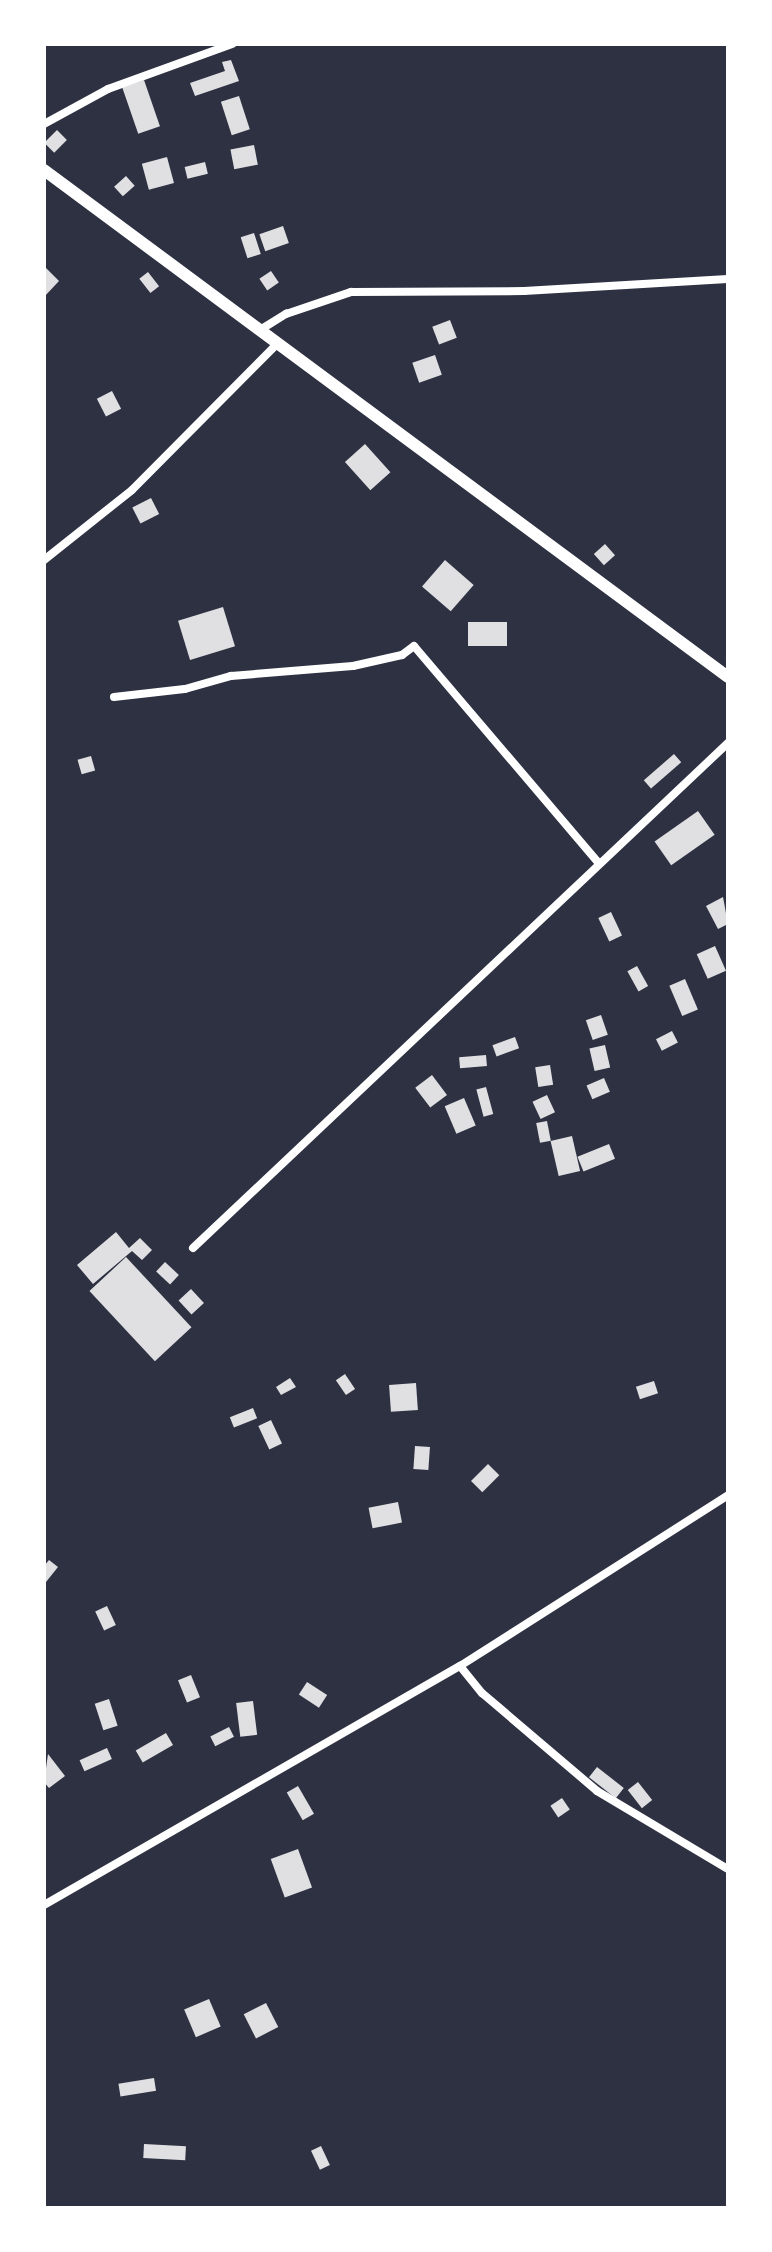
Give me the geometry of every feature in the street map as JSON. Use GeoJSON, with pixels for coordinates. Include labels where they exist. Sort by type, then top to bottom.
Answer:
{"type":"FeatureCollection","features":[{"type":"Feature","properties":{"kind":"street"},"geometry":{"type":"LineString","coordinates":[[44,124],[108,89],[232,44]]}},
{"type":"Feature","properties":{"kind":"street"},"geometry":{"type":"LineString","coordinates":[[44,170],[725,671]]}},
{"type":"Feature","properties":{"kind":"street"},"geometry":{"type":"LineString","coordinates":[[260,330],[286,314],[351,292],[524,291],[728,279]]}},
{"type":"Feature","properties":{"kind":"street"},"geometry":{"type":"LineString","coordinates":[[44,560],[132,490],[278,343]]}},
{"type":"Feature","properties":{"kind":"street"},"geometry":{"type":"LineString","coordinates":[[114,697],[185,689],[231,676],[353,666],[418,648],[599,863]]}},
{"type":"Feature","properties":{"kind":"street"},"geometry":{"type":"LineString","coordinates":[[193,1248],[728,743]]}},
{"type":"Feature","properties":{"kind":"street"},"geometry":{"type":"LineString","coordinates":[[44,1905],[460,1666],[728,1495]]}},
{"type":"Feature","properties":{"kind":"street"},"geometry":{"type":"LineString","coordinates":[[460,1666],[482,1693],[597,1791],[728,1869]]}},
{"type":"Feature","properties":{"kind":"building"},"geometry":{"type":"Polygon","coordinates":[[[231,60],[239,81],[195,96],[190,83],[225,71],[222,62],[231,60]]]}},
{"type":"Feature","properties":{"kind":"building"},"geometry":{"type":"Polygon","coordinates":[[[144,80],[160,126],[138,134],[122,87],[144,80]]]}},
{"type":"Feature","properties":{"kind":"building"},"geometry":{"type":"Polygon","coordinates":[[[239,96],[250,129],[232,135],[221,102],[239,96]]]}},
{"type":"Feature","properties":{"kind":"building"},"geometry":{"type":"Polygon","coordinates":[[[57,130],[67,140],[54,153],[44,143],[57,130]]]}},
{"type":"Feature","properties":{"kind":"building"},"geometry":{"type":"Polygon","coordinates":[[[254,145],[258,165],[234,169],[230,150],[254,145]]]}},
{"type":"Feature","properties":{"kind":"building"},"geometry":{"type":"Polygon","coordinates":[[[167,157],[174,183],[149,190],[142,164],[167,157]]]}},
{"type":"Feature","properties":{"kind":"building"},"geometry":{"type":"Polygon","coordinates":[[[205,162],[208,174],[188,179],[185,167],[205,162]]]}},
{"type":"Feature","properties":{"kind":"building"},"geometry":{"type":"Polygon","coordinates":[[[126,176],[135,186],[123,196],[114,187],[126,176]]]}},
{"type":"Feature","properties":{"kind":"building"},"geometry":{"type":"Polygon","coordinates":[[[283,226],[289,243],[265,251],[259,234],[283,226]]]}},
{"type":"Feature","properties":{"kind":"building"},"geometry":{"type":"Polygon","coordinates":[[[254,233],[261,254],[247,258],[241,237],[254,233]]]}},
{"type":"Feature","properties":{"kind":"building"},"geometry":{"type":"Polygon","coordinates":[[[44,266],[59,281],[44,297],[44,266]]]}},
{"type":"Feature","properties":{"kind":"building"},"geometry":{"type":"Polygon","coordinates":[[[271,271],[279,283],[267,290],[259,279],[271,271]]]}},
{"type":"Feature","properties":{"kind":"building"},"geometry":{"type":"Polygon","coordinates":[[[148,272],[159,286],[150,293],[139,279],[148,272]]]}},
{"type":"Feature","properties":{"kind":"building"},"geometry":{"type":"Polygon","coordinates":[[[450,320],[457,338],[439,345],[432,327],[450,320]]]}},
{"type":"Feature","properties":{"kind":"building"},"geometry":{"type":"Polygon","coordinates":[[[435,355],[442,375],[419,383],[412,363],[435,355]]]}},
{"type":"Feature","properties":{"kind":"building"},"geometry":{"type":"Polygon","coordinates":[[[112,391],[121,409],[106,417],[97,399],[112,391]]]}},
{"type":"Feature","properties":{"kind":"building"},"geometry":{"type":"Polygon","coordinates":[[[365,444],[390,472],[370,490],[345,462],[365,444]]]}},
{"type":"Feature","properties":{"kind":"building"},"geometry":{"type":"Polygon","coordinates":[[[151,498],[159,514],[140,524],[132,508],[151,498]]]}},
{"type":"Feature","properties":{"kind":"building"},"geometry":{"type":"Polygon","coordinates":[[[605,544],[615,555],[604,565],[594,554],[605,544]]]}},
{"type":"Feature","properties":{"kind":"building"},"geometry":{"type":"Polygon","coordinates":[[[445,560],[474,585],[451,611],[422,586],[445,560]]]}},
{"type":"Feature","properties":{"kind":"building"},"geometry":{"type":"Polygon","coordinates":[[[223,607],[235,646],[190,660],[178,621],[223,607]]]}},
{"type":"Feature","properties":{"kind":"building"},"geometry":{"type":"Polygon","coordinates":[[[468,622],[507,622],[507,646],[468,646],[468,622]]]}},
{"type":"Feature","properties":{"kind":"building"},"geometry":{"type":"Polygon","coordinates":[[[674,754],[681,762],[651,789],[644,780],[674,754]]]}},
{"type":"Feature","properties":{"kind":"building"},"geometry":{"type":"Polygon","coordinates":[[[91,756],[95,770],[82,774],[78,760],[91,756]]]}},
{"type":"Feature","properties":{"kind":"building"},"geometry":{"type":"Polygon","coordinates":[[[698,811],[715,835],[671,865],[655,841],[698,811]]]}},
{"type":"Feature","properties":{"kind":"building"},"geometry":{"type":"Polygon","coordinates":[[[723,897],[728,924],[718,929],[706,906],[723,897]]]}},
{"type":"Feature","properties":{"kind":"building"},"geometry":{"type":"Polygon","coordinates":[[[611,912],[622,936],[609,941],[598,918],[611,912]]]}},
{"type":"Feature","properties":{"kind":"building"},"geometry":{"type":"Polygon","coordinates":[[[715,946],[726,971],[708,979],[697,954],[715,946]]]}},
{"type":"Feature","properties":{"kind":"building"},"geometry":{"type":"Polygon","coordinates":[[[637,966],[648,986],[639,991],[627,971],[637,966]]]}},
{"type":"Feature","properties":{"kind":"building"},"geometry":{"type":"Polygon","coordinates":[[[685,979],[698,1009],[682,1016],[669,986],[685,979]]]}},
{"type":"Feature","properties":{"kind":"building"},"geometry":{"type":"Polygon","coordinates":[[[601,1015],[608,1035],[593,1040],[586,1020],[601,1015]]]}},
{"type":"Feature","properties":{"kind":"building"},"geometry":{"type":"Polygon","coordinates":[[[672,1031],[678,1043],[662,1051],[656,1039],[672,1031]]]}},
{"type":"Feature","properties":{"kind":"building"},"geometry":{"type":"Polygon","coordinates":[[[515,1037],[519,1048],[497,1056],[492,1045],[515,1037]]]}},
{"type":"Feature","properties":{"kind":"building"},"geometry":{"type":"Polygon","coordinates":[[[605,1045],[610,1067],[595,1071],[589,1049],[605,1045]]]}},
{"type":"Feature","properties":{"kind":"building"},"geometry":{"type":"Polygon","coordinates":[[[486,1055],[487,1066],[460,1068],[459,1057],[486,1055]]]}},
{"type":"Feature","properties":{"kind":"building"},"geometry":{"type":"Polygon","coordinates":[[[550,1065],[553,1085],[538,1087],[535,1067],[550,1065]]]}},
{"type":"Feature","properties":{"kind":"building"},"geometry":{"type":"Polygon","coordinates":[[[432,1075],[447,1095],[430,1108],[415,1088],[432,1075]]]}},
{"type":"Feature","properties":{"kind":"building"},"geometry":{"type":"Polygon","coordinates":[[[604,1078],[610,1092],[592,1099],[587,1085],[604,1078]]]}},
{"type":"Feature","properties":{"kind":"building"},"geometry":{"type":"Polygon","coordinates":[[[486,1087],[493,1114],[484,1117],[476,1090],[486,1087]]]}},
{"type":"Feature","properties":{"kind":"building"},"geometry":{"type":"Polygon","coordinates":[[[547,1095],[555,1112],[541,1119],[532,1102],[547,1095]]]}},
{"type":"Feature","properties":{"kind":"building"},"geometry":{"type":"Polygon","coordinates":[[[464,1098],[476,1126],[456,1134],[445,1106],[464,1098]]]}},
{"type":"Feature","properties":{"kind":"building"},"geometry":{"type":"Polygon","coordinates":[[[547,1121],[551,1141],[540,1143],[536,1123],[547,1121]]]}},
{"type":"Feature","properties":{"kind":"building"},"geometry":{"type":"Polygon","coordinates":[[[572,1136],[580,1171],[559,1176],[551,1141],[572,1136]]]}},
{"type":"Feature","properties":{"kind":"building"},"geometry":{"type":"Polygon","coordinates":[[[609,1144],[615,1159],[583,1172],[577,1157],[609,1144]]]}},
{"type":"Feature","properties":{"kind":"building"},"geometry":{"type":"Polygon","coordinates":[[[116,1232],[129,1248],[140,1238],[152,1250],[142,1260],[132,1251],[93,1284],[77,1265],[116,1232]]]}},
{"type":"Feature","properties":{"kind":"building"},"geometry":{"type":"Polygon","coordinates":[[[126,1257],[191,1327],[155,1361],[89,1291],[126,1257]]]}},
{"type":"Feature","properties":{"kind":"building"},"geometry":{"type":"Polygon","coordinates":[[[165,1262],[179,1275],[170,1284],[156,1272],[165,1262]]]}},
{"type":"Feature","properties":{"kind":"building"},"geometry":{"type":"Polygon","coordinates":[[[191,1289],[204,1303],[192,1314],[179,1301],[191,1289]]]}},
{"type":"Feature","properties":{"kind":"building"},"geometry":{"type":"Polygon","coordinates":[[[345,1374],[355,1389],[346,1395],[336,1380],[345,1374]]]}},
{"type":"Feature","properties":{"kind":"building"},"geometry":{"type":"Polygon","coordinates":[[[290,1378],[296,1387],[281,1395],[276,1387],[290,1378]]]}},
{"type":"Feature","properties":{"kind":"building"},"geometry":{"type":"Polygon","coordinates":[[[654,1381],[658,1393],[640,1399],[636,1387],[654,1381]]]}},
{"type":"Feature","properties":{"kind":"building"},"geometry":{"type":"Polygon","coordinates":[[[416,1383],[418,1410],[391,1412],[389,1385],[416,1383]]]}},
{"type":"Feature","properties":{"kind":"building"},"geometry":{"type":"Polygon","coordinates":[[[253,1408],[257,1418],[234,1428],[230,1417],[253,1408]]]}},
{"type":"Feature","properties":{"kind":"building"},"geometry":{"type":"Polygon","coordinates":[[[271,1420],[282,1444],[269,1449],[258,1426],[271,1420]]]}},
{"type":"Feature","properties":{"kind":"building"},"geometry":{"type":"Polygon","coordinates":[[[415,1446],[430,1447],[428,1470],[413,1469],[415,1446]]]}},
{"type":"Feature","properties":{"kind":"building"},"geometry":{"type":"Polygon","coordinates":[[[488,1464],[499,1475],[482,1492],[471,1481],[488,1464]]]}},
{"type":"Feature","properties":{"kind":"building"},"geometry":{"type":"Polygon","coordinates":[[[398,1502],[402,1523],[373,1528],[369,1508],[398,1502]]]}},
{"type":"Feature","properties":{"kind":"building"},"geometry":{"type":"Polygon","coordinates":[[[49,1560],[58,1567],[46,1582],[44,1566],[49,1560]]]}},
{"type":"Feature","properties":{"kind":"building"},"geometry":{"type":"Polygon","coordinates":[[[107,1606],[116,1625],[104,1631],[95,1611],[107,1606]]]}},
{"type":"Feature","properties":{"kind":"building"},"geometry":{"type":"Polygon","coordinates":[[[191,1675],[200,1697],[187,1702],[178,1680],[191,1675]]]}},
{"type":"Feature","properties":{"kind":"building"},"geometry":{"type":"Polygon","coordinates":[[[307,1682],[327,1695],[319,1708],[299,1695],[307,1682]]]}},
{"type":"Feature","properties":{"kind":"building"},"geometry":{"type":"Polygon","coordinates":[[[109,1699],[118,1726],[103,1730],[95,1704],[109,1699]]]}},
{"type":"Feature","properties":{"kind":"building"},"geometry":{"type":"Polygon","coordinates":[[[253,1701],[257,1735],[240,1737],[236,1703],[253,1701]]]}},
{"type":"Feature","properties":{"kind":"building"},"geometry":{"type":"Polygon","coordinates":[[[229,1727],[234,1737],[215,1746],[210,1737],[229,1727]]]}},
{"type":"Feature","properties":{"kind":"building"},"geometry":{"type":"Polygon","coordinates":[[[166,1733],[173,1745],[143,1763],[136,1750],[166,1733]]]}},
{"type":"Feature","properties":{"kind":"building"},"geometry":{"type":"Polygon","coordinates":[[[107,1748],[112,1759],[84,1771],[80,1760],[107,1748]]]}},
{"type":"Feature","properties":{"kind":"building"},"geometry":{"type":"Polygon","coordinates":[[[48,1754],[65,1776],[49,1788],[44,1782],[48,1754]]]}},
{"type":"Feature","properties":{"kind":"building"},"geometry":{"type":"Polygon","coordinates":[[[597,1767],[624,1788],[616,1798],[589,1777],[597,1767]]]}},
{"type":"Feature","properties":{"kind":"building"},"geometry":{"type":"Polygon","coordinates":[[[638,1782],[652,1800],[642,1808],[628,1790],[638,1782]]]}},
{"type":"Feature","properties":{"kind":"building"},"geometry":{"type":"Polygon","coordinates":[[[298,1786],[314,1814],[303,1820],[287,1792],[298,1786]]]}},
{"type":"Feature","properties":{"kind":"building"},"geometry":{"type":"Polygon","coordinates":[[[562,1798],[570,1810],[558,1817],[550,1806],[562,1798]]]}},
{"type":"Feature","properties":{"kind":"building"},"geometry":{"type":"Polygon","coordinates":[[[298,1849],[312,1888],[285,1897],[271,1859],[298,1849]]]}},
{"type":"Feature","properties":{"kind":"building"},"geometry":{"type":"Polygon","coordinates":[[[209,1999],[221,2027],[196,2037],[184,2010],[209,1999]]]}},
{"type":"Feature","properties":{"kind":"building"},"geometry":{"type":"Polygon","coordinates":[[[266,2003],[278,2027],[256,2038],[244,2014],[266,2003]]]}},
{"type":"Feature","properties":{"kind":"building"},"geometry":{"type":"Polygon","coordinates":[[[154,2078],[156,2091],[120,2096],[118,2084],[154,2078]]]}},
{"type":"Feature","properties":{"kind":"building"},"geometry":{"type":"Polygon","coordinates":[[[144,2144],[186,2146],[185,2160],[143,2158],[144,2144]]]}},
{"type":"Feature","properties":{"kind":"building"},"geometry":{"type":"Polygon","coordinates":[[[321,2146],[330,2165],[320,2170],[311,2151],[321,2146]]]}}]}
